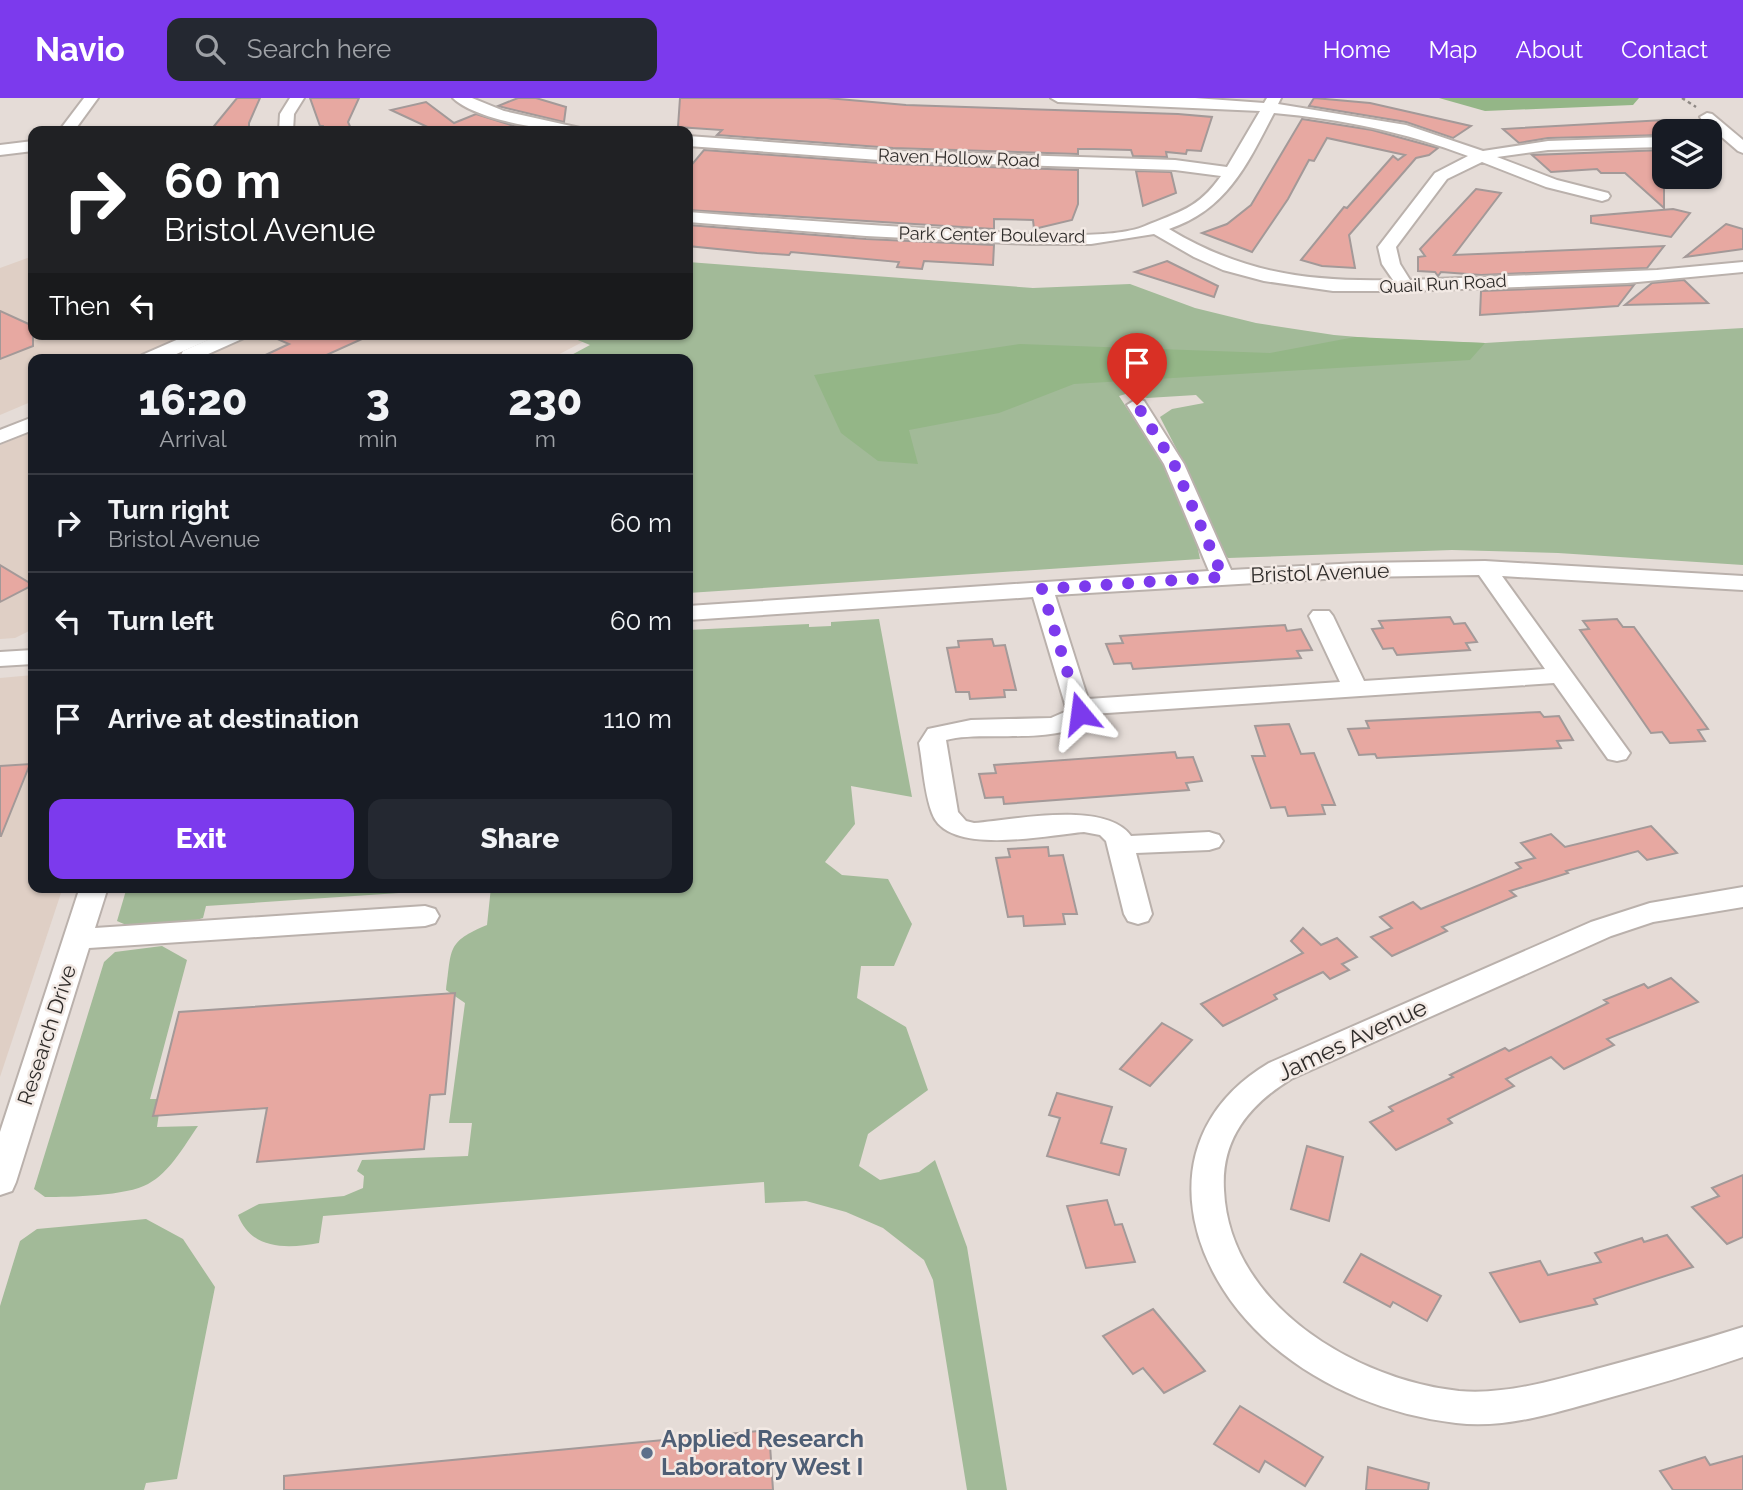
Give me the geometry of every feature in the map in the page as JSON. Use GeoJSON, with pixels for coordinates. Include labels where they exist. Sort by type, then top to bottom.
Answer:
{"type":"FeatureCollection","features":[{"type":"Feature","properties":{"kind":"street"},"geometry":{"type":"LineString","coordinates":[[70,126],[91,98]]}},
{"type":"Feature","properties":{"kind":"street"},"geometry":{"type":"LineString","coordinates":[[286,126],[287,114],[297,98]]}},
{"type":"Feature","properties":{"kind":"street"},"geometry":{"type":"LineString","coordinates":[[460,98],[500,116],[550,126]]}},
{"type":"Feature","properties":{"kind":"street"},"geometry":{"type":"LineString","coordinates":[[1058,98],[1271,103],[1375,123],[1425,136],[1555,186],[1602,196]]}},
{"type":"Feature","properties":{"kind":"street","name":"Park Center Boulevard"},"geometry":{"type":"LineString","coordinates":[[693,217],[888,233],[1058,239],[1111,236],[1154,227],[1201,209],[1215,197],[1271,103]]}},
{"type":"Feature","properties":{"kind":"street"},"geometry":{"type":"LineString","coordinates":[[1707,117],[1737,143]]}},
{"type":"Feature","properties":{"kind":"street","name":"Raven Hollow Road"},"geometry":{"type":"LineString","coordinates":[[693,141],[893,156],[1175,165],[1230,172]]}},
{"type":"Feature","properties":{"kind":"street"},"geometry":{"type":"LineString","coordinates":[[1405,286],[1388,258],[1387,247],[1441,176],[1479,156],[1538,147],[1652,142]]}},
{"type":"Feature","properties":{"kind":"street"},"geometry":{"type":"LineString","coordinates":[[0,149],[28,146]]}},
{"type":"Feature","properties":{"kind":"street","name":"Quail Run Road"},"geometry":{"type":"LineString","coordinates":[[1154,227],[1202,255],[1260,275],[1332,286],[1405,286],[1558,279],[1743,267]]}},
{"type":"Feature","properties":{"kind":"street"},"geometry":{"type":"LineString","coordinates":[[160,354],[192,340]]}},
{"type":"Feature","properties":{"kind":"street"},"geometry":{"type":"LineString","coordinates":[[192,354],[224,340]]}},
{"type":"Feature","properties":{"kind":"street"},"geometry":{"type":"LineString","coordinates":[[1137,405],[1174,464],[1223,577]]}},
{"type":"Feature","properties":{"kind":"street"},"geometry":{"type":"LineString","coordinates":[[0,422],[28,410]]}},
{"type":"Feature","properties":{"kind":"street"},"geometry":{"type":"LineString","coordinates":[[0,437],[28,425]]}},
{"type":"Feature","properties":{"kind":"street"},"geometry":{"type":"LineString","coordinates":[[1485,568],[1616,753]]}},
{"type":"Feature","properties":{"kind":"street","name":"Bristol Avenue"},"geometry":{"type":"LineString","coordinates":[[693,613],[1223,577],[1485,568],[1743,583]]}},
{"type":"Feature","properties":{"kind":"street"},"geometry":{"type":"LineString","coordinates":[[1042,589],[1080,707],[1077,717],[1063,725],[962,730],[937,735],[932,743],[946,814],[957,828],[974,832],[1084,823],[1103,825],[1114,832],[1120,845],[1138,914]]}},
{"type":"Feature","properties":{"kind":"street"},"geometry":{"type":"LineString","coordinates":[[1321,616],[1355,688]]}},
{"type":"Feature","properties":{"kind":"street"},"geometry":{"type":"LineString","coordinates":[[0,659],[28,657]]}},
{"type":"Feature","properties":{"kind":"street"},"geometry":{"type":"LineString","coordinates":[[1080,707],[1561,675]]}},
{"type":"Feature","properties":{"kind":"street"},"geometry":{"type":"LineString","coordinates":[[1120,845],[1209,841]]}},
{"type":"Feature","properties":{"kind":"street","name":"Research Drive"},"geometry":{"type":"LineString","coordinates":[[0,1182],[92,893]]}},
{"type":"Feature","properties":{"kind":"street","name":"James Avenue"},"geometry":{"type":"LineString","coordinates":[[1743,897],[1650,913],[1601,929],[1280,1071],[1249,1092],[1226,1119],[1211,1151],[1204,1189],[1213,1236],[1230,1272],[1266,1317],[1302,1348],[1359,1381],[1410,1399],[1463,1407],[1515,1407],[1683,1363],[1743,1342]]}},
{"type":"Feature","properties":{"kind":"street"},"geometry":{"type":"LineString","coordinates":[[77,939],[425,916]]}},
{"type":"Feature","properties":{"kind":"shaded area"},"geometry":{"type":"Polygon","coordinates":[[[28,258],[28,340],[175,340],[143,354],[28,354],[28,403],[0,415],[0,268],[28,258]]]}},
{"type":"Feature","properties":{"kind":"shaded area"},"geometry":{"type":"Polygon","coordinates":[[[241,340],[586,340],[560,354],[209,354],[241,340]]]}},
{"type":"Feature","properties":{"kind":"shaded area"},"geometry":{"type":"Polygon","coordinates":[[[28,433],[28,632],[15,638],[0,639],[0,445],[28,433]]]}},
{"type":"Feature","properties":{"kind":"shaded area"},"geometry":{"type":"Polygon","coordinates":[[[28,675],[28,893],[61,893],[0,1077],[0,678],[28,675]]]}},
{"type":"Feature","properties":{"kind":"green space"},"geometry":{"type":"Polygon","coordinates":[[[1439,98],[1639,98],[1633,105],[1485,111],[1439,98]]]}},
{"type":"Feature","properties":{"kind":"green space"},"geometry":{"type":"Polygon","coordinates":[[[693,262],[1033,288],[1130,284],[1195,308],[1256,323],[1334,335],[1393,340],[1485,343],[1743,328],[1743,565],[1558,553],[1452,550],[1228,558],[1217,548],[1193,481],[1160,417],[1172,409],[1204,403],[1196,395],[1147,398],[1129,393],[1119,396],[1190,510],[1200,559],[693,593],[693,354],[573,354],[590,345],[578,340],[693,340],[693,262]]]}},
{"type":"Feature","properties":{"kind":"green space"},"geometry":{"type":"Polygon","coordinates":[[[1355,337],[1485,343],[1470,360],[1074,384],[999,413],[909,430],[918,464],[878,461],[841,433],[814,375],[1020,344],[1270,353],[1355,337]]]}},
{"type":"Feature","properties":{"kind":"green space"},"geometry":{"type":"Polygon","coordinates":[[[879,619],[912,797],[851,786],[855,824],[825,862],[842,875],[888,879],[912,924],[894,966],[861,966],[857,998],[906,1027],[928,1090],[868,1134],[859,1166],[880,1180],[919,1172],[935,1160],[967,1247],[1007,1490],[967,1490],[933,1280],[924,1260],[883,1228],[846,1212],[806,1201],[765,1203],[764,1182],[323,1216],[319,1243],[295,1246],[261,1241],[244,1226],[238,1215],[259,1204],[344,1196],[363,1188],[364,1176],[357,1171],[362,1160],[468,1156],[472,1123],[449,1123],[465,1003],[446,990],[453,948],[464,937],[487,925],[490,893],[693,893],[693,630],[809,624],[809,627],[831,626],[831,622],[879,619]]]}},
{"type":"Feature","properties":{"kind":"green space"},"geometry":{"type":"Polygon","coordinates":[[[125,893],[399,893],[206,906],[203,918],[171,926],[137,927],[117,921],[125,893]]]}},
{"type":"Feature","properties":{"kind":"green space"},"geometry":{"type":"Polygon","coordinates":[[[162,946],[187,960],[150,1099],[161,1099],[157,1127],[198,1126],[170,1166],[148,1184],[113,1193],[45,1197],[34,1189],[104,962],[115,952],[162,946]]]}},
{"type":"Feature","properties":{"kind":"green space"},"geometry":{"type":"Polygon","coordinates":[[[146,1219],[183,1239],[215,1287],[177,1479],[146,1483],[144,1490],[0,1490],[0,1306],[20,1241],[37,1229],[146,1219]]]}},
{"type":"Feature","properties":{"kind":"building"},"geometry":{"type":"Polygon","coordinates":[[[237,98],[260,98],[249,126],[214,126],[237,98]]]}},
{"type":"Feature","properties":{"kind":"building"},"geometry":{"type":"Polygon","coordinates":[[[310,98],[359,98],[348,122],[350,126],[320,126],[310,98]]]}},
{"type":"Feature","properties":{"kind":"building"},"geometry":{"type":"Polygon","coordinates":[[[518,98],[536,98],[566,107],[564,122],[498,106],[518,98]]]}},
{"type":"Feature","properties":{"kind":"building"},"geometry":{"type":"Polygon","coordinates":[[[680,98],[827,98],[906,105],[1212,117],[1201,151],[1187,150],[1186,154],[1166,152],[1167,157],[1133,156],[1131,150],[1078,149],[1078,154],[893,148],[717,135],[722,130],[678,126],[680,98]]]}},
{"type":"Feature","properties":{"kind":"building"},"geometry":{"type":"Polygon","coordinates":[[[1314,98],[1370,103],[1471,126],[1453,138],[1406,122],[1309,106],[1314,98]]]}},
{"type":"Feature","properties":{"kind":"building"},"geometry":{"type":"Polygon","coordinates":[[[426,102],[454,123],[476,114],[514,126],[425,126],[391,110],[426,102]]]}},
{"type":"Feature","properties":{"kind":"building"},"geometry":{"type":"Polygon","coordinates":[[[1302,119],[1372,130],[1438,148],[1429,155],[1416,158],[1349,235],[1355,268],[1322,266],[1301,260],[1344,207],[1347,208],[1393,156],[1398,160],[1405,155],[1327,138],[1314,161],[1309,160],[1288,199],[1252,252],[1202,233],[1227,224],[1251,205],[1302,119]]]}},
{"type":"Feature","properties":{"kind":"building"},"geometry":{"type":"Polygon","coordinates":[[[1652,121],[1652,135],[1548,138],[1519,143],[1503,129],[1652,121]]]}},
{"type":"Feature","properties":{"kind":"building"},"geometry":{"type":"Polygon","coordinates":[[[704,150],[893,164],[1078,170],[1078,204],[1072,220],[1034,229],[1033,220],[994,219],[994,229],[693,210],[693,163],[704,150]]]}},
{"type":"Feature","properties":{"kind":"building"},"geometry":{"type":"Polygon","coordinates":[[[1652,150],[1652,189],[1664,189],[1664,208],[1625,173],[1601,173],[1597,169],[1551,172],[1532,155],[1652,150]]]}},
{"type":"Feature","properties":{"kind":"building"},"geometry":{"type":"Polygon","coordinates":[[[1136,171],[1171,172],[1176,193],[1143,206],[1136,171]]]}},
{"type":"Feature","properties":{"kind":"building"},"geometry":{"type":"Polygon","coordinates":[[[1476,189],[1501,193],[1454,255],[1664,246],[1647,268],[1481,275],[1441,272],[1438,276],[1435,272],[1418,271],[1418,257],[1425,256],[1420,249],[1476,189]]]}},
{"type":"Feature","properties":{"kind":"building"},"geometry":{"type":"Polygon","coordinates":[[[1673,209],[1690,213],[1671,237],[1591,223],[1591,216],[1673,209]]]}},
{"type":"Feature","properties":{"kind":"building"},"geometry":{"type":"Polygon","coordinates":[[[1726,224],[1743,229],[1743,249],[1685,257],[1726,224]]]}},
{"type":"Feature","properties":{"kind":"building"},"geometry":{"type":"Polygon","coordinates":[[[693,225],[866,239],[994,245],[993,265],[924,261],[922,269],[897,267],[899,262],[791,252],[789,255],[693,247],[693,225]]]}},
{"type":"Feature","properties":{"kind":"building"},"geometry":{"type":"Polygon","coordinates":[[[1167,261],[1218,286],[1214,297],[1135,272],[1167,261]]]}},
{"type":"Feature","properties":{"kind":"building"},"geometry":{"type":"Polygon","coordinates":[[[1684,280],[1708,303],[1625,305],[1652,283],[1684,280]]]}},
{"type":"Feature","properties":{"kind":"building"},"geometry":{"type":"Polygon","coordinates":[[[1634,285],[1618,306],[1480,315],[1481,291],[1634,285]]]}},
{"type":"Feature","properties":{"kind":"building"},"geometry":{"type":"Polygon","coordinates":[[[0,311],[28,324],[28,340],[33,340],[33,346],[0,359],[0,311]]]}},
{"type":"Feature","properties":{"kind":"building"},"geometry":{"type":"Polygon","coordinates":[[[280,340],[360,340],[329,354],[268,354],[289,344],[280,340]]]}},
{"type":"Feature","properties":{"kind":"building"},"geometry":{"type":"Polygon","coordinates":[[[0,565],[28,582],[28,588],[0,602],[0,565]]]}},
{"type":"Feature","properties":{"kind":"building"},"geometry":{"type":"Polygon","coordinates":[[[1450,617],[1454,624],[1465,623],[1477,642],[1466,643],[1470,650],[1397,655],[1393,648],[1383,649],[1372,629],[1383,628],[1379,621],[1450,617]]]}},
{"type":"Feature","properties":{"kind":"building"},"geometry":{"type":"Polygon","coordinates":[[[1617,619],[1623,627],[1634,627],[1677,686],[1708,729],[1698,730],[1705,741],[1670,743],[1662,732],[1651,733],[1580,630],[1589,629],[1583,621],[1617,619]]]}},
{"type":"Feature","properties":{"kind":"building"},"geometry":{"type":"Polygon","coordinates":[[[1285,625],[1287,631],[1301,629],[1312,650],[1297,651],[1301,658],[1133,669],[1131,663],[1114,664],[1106,644],[1123,643],[1120,636],[1285,625]]]}},
{"type":"Feature","properties":{"kind":"building"},"geometry":{"type":"Polygon","coordinates":[[[992,639],[994,646],[1005,645],[1016,690],[1004,690],[1005,697],[970,699],[969,692],[956,692],[947,648],[959,647],[958,641],[992,639]]]}},
{"type":"Feature","properties":{"kind":"building"},"geometry":{"type":"Polygon","coordinates":[[[1540,712],[1544,717],[1559,716],[1573,740],[1557,741],[1561,748],[1377,758],[1375,754],[1359,755],[1348,729],[1369,728],[1366,721],[1540,712]]]}},
{"type":"Feature","properties":{"kind":"building"},"geometry":{"type":"Polygon","coordinates":[[[1289,724],[1301,754],[1314,753],[1335,805],[1322,805],[1325,814],[1288,816],[1285,807],[1271,808],[1252,756],[1265,756],[1255,726],[1289,724]]]}},
{"type":"Feature","properties":{"kind":"building"},"geometry":{"type":"Polygon","coordinates":[[[1175,752],[1177,758],[1193,757],[1202,781],[1186,783],[1189,790],[1004,804],[1003,797],[985,798],[979,774],[996,773],[994,765],[1175,752]]]}},
{"type":"Feature","properties":{"kind":"building"},"geometry":{"type":"Polygon","coordinates":[[[28,764],[1,836],[0,836],[0,766],[28,764]]]}},
{"type":"Feature","properties":{"kind":"building"},"geometry":{"type":"Polygon","coordinates":[[[1651,826],[1677,853],[1647,860],[1638,851],[1566,871],[1568,873],[1510,891],[1516,896],[1442,927],[1447,931],[1392,956],[1371,937],[1392,928],[1380,917],[1413,902],[1421,909],[1521,868],[1516,863],[1535,858],[1521,843],[1551,834],[1565,847],[1651,826]]]}},
{"type":"Feature","properties":{"kind":"building"},"geometry":{"type":"Polygon","coordinates":[[[1048,847],[1049,856],[1063,855],[1077,914],[1063,914],[1065,924],[1024,926],[1023,916],[1008,917],[996,858],[1010,857],[1008,849],[1048,847]]]}},
{"type":"Feature","properties":{"kind":"building"},"geometry":{"type":"Polygon","coordinates":[[[1303,928],[1321,945],[1337,938],[1357,957],[1342,964],[1349,970],[1330,979],[1323,972],[1274,995],[1277,999],[1223,1026],[1201,1004],[1303,953],[1291,941],[1303,928]]]}},
{"type":"Feature","properties":{"kind":"building"},"geometry":{"type":"Polygon","coordinates":[[[1671,978],[1698,1002],[1607,1039],[1614,1045],[1564,1069],[1551,1057],[1506,1079],[1514,1086],[1448,1119],[1452,1123],[1396,1150],[1370,1122],[1393,1111],[1389,1107],[1453,1077],[1450,1075],[1505,1048],[1509,1051],[1608,1003],[1604,1000],[1644,984],[1648,988],[1671,978]]]}},
{"type":"Feature","properties":{"kind":"building"},"geometry":{"type":"Polygon","coordinates":[[[455,993],[445,1094],[430,1095],[424,1149],[257,1162],[267,1108],[153,1116],[179,1012],[455,993]]]}},
{"type":"Feature","properties":{"kind":"building"},"geometry":{"type":"Polygon","coordinates":[[[1162,1023],[1192,1040],[1150,1086],[1120,1069],[1162,1023]]]}},
{"type":"Feature","properties":{"kind":"building"},"geometry":{"type":"Polygon","coordinates":[[[1057,1093],[1112,1107],[1101,1143],[1126,1149],[1119,1175],[1047,1156],[1060,1118],[1049,1115],[1057,1093]]]}},
{"type":"Feature","properties":{"kind":"building"},"geometry":{"type":"Polygon","coordinates":[[[1307,1146],[1343,1157],[1329,1221],[1291,1209],[1307,1146]]]}},
{"type":"Feature","properties":{"kind":"building"},"geometry":{"type":"Polygon","coordinates":[[[1743,1175],[1743,1237],[1727,1244],[1692,1207],[1719,1196],[1712,1188],[1743,1175]]]}},
{"type":"Feature","properties":{"kind":"building"},"geometry":{"type":"Polygon","coordinates":[[[1107,1200],[1115,1225],[1122,1224],[1135,1262],[1086,1268],[1067,1206],[1107,1200]]]}},
{"type":"Feature","properties":{"kind":"building"},"geometry":{"type":"Polygon","coordinates":[[[1667,1235],[1693,1267],[1594,1299],[1597,1304],[1520,1322],[1490,1273],[1540,1261],[1548,1275],[1601,1262],[1595,1253],[1642,1238],[1644,1242],[1667,1235]]]}},
{"type":"Feature","properties":{"kind":"building"},"geometry":{"type":"Polygon","coordinates":[[[1361,1254],[1441,1296],[1427,1321],[1393,1302],[1390,1307],[1344,1282],[1361,1254]]]}},
{"type":"Feature","properties":{"kind":"building"},"geometry":{"type":"Polygon","coordinates":[[[1153,1309],[1205,1371],[1164,1393],[1143,1368],[1133,1374],[1103,1336],[1153,1309]]]}},
{"type":"Feature","properties":{"kind":"building"},"geometry":{"type":"Polygon","coordinates":[[[1240,1406],[1323,1457],[1305,1486],[1265,1461],[1259,1472],[1214,1444],[1240,1406]]]}},
{"type":"Feature","properties":{"kind":"building","name":"Applied Research Laboratory West I"},"geometry":{"type":"Polygon","coordinates":[[[769,1430],[773,1490],[284,1490],[284,1476],[769,1430]]]}},
{"type":"Feature","properties":{"kind":"building"},"geometry":{"type":"Polygon","coordinates":[[[1743,1456],[1743,1490],[1673,1490],[1660,1471],[1705,1457],[1710,1465],[1743,1456]]]}},
{"type":"Feature","properties":{"kind":"building"},"geometry":{"type":"Polygon","coordinates":[[[1368,1467],[1429,1483],[1428,1490],[1366,1490],[1368,1467]]]}},
{"type":"Feature","properties":{"kind":"place","name":"Applied Research Laboratory West I"},"geometry":{"type":"Point","coordinates":[647,1453]}},
{"type":"Feature","properties":{"kind":"route"},"geometry":{"type":"LineString","coordinates":[[1080,713],[1042,589],[1223,577],[1174,464],[1137,405]]}}]}
